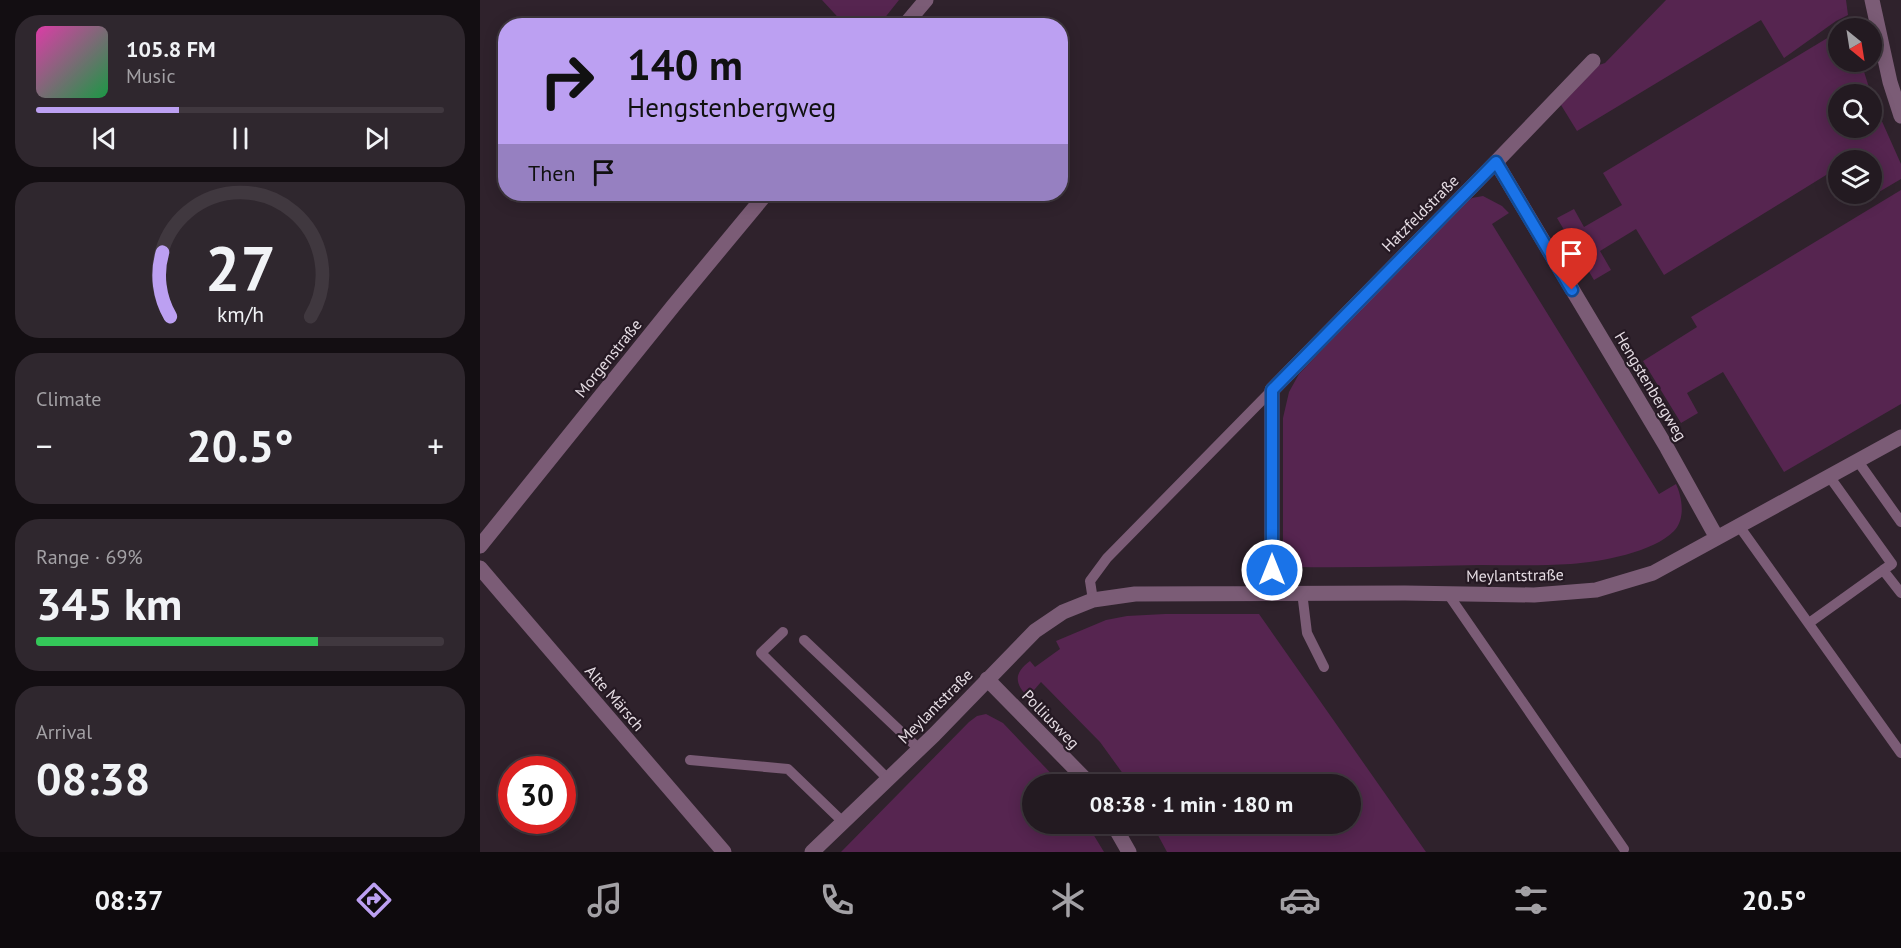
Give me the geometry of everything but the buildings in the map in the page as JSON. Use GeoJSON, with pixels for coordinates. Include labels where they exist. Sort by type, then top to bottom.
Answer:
{"type":"FeatureCollection","features":[{"type":"Feature","properties":{"kind":"street"},"geometry":{"type":"LineString","coordinates":[[911,18],[926,0]]}},
{"type":"Feature","properties":{"kind":"street"},"geometry":{"type":"LineString","coordinates":[[1872,0],[1896,79],[1901,116]]}},
{"type":"Feature","properties":{"kind":"street","name":"Hatzfeldstraße"},"geometry":{"type":"LineString","coordinates":[[1272,390],[1593,61]]}},
{"type":"Feature","properties":{"kind":"street","name":"Hengstenbergweg"},"geometry":{"type":"LineString","coordinates":[[1496,162],[1667,448],[1717,538]]}},
{"type":"Feature","properties":{"kind":"street","name":"Morgenstraße"},"geometry":{"type":"LineString","coordinates":[[480,546],[672,306],[760,201]]}},
{"type":"Feature","properties":{"kind":"street"},"geometry":{"type":"LineString","coordinates":[[1272,390],[1272,592]]}},
{"type":"Feature","properties":{"kind":"street","name":"Meylantstraße"},"geometry":{"type":"LineString","coordinates":[[812,852],[919,749],[1035,632],[1063,612],[1093,600],[1135,594],[1302,592],[1534,595],[1596,590],[1653,573],[1901,437]]}},
{"type":"Feature","properties":{"kind":"street","name":"Alte Märsch"},"geometry":{"type":"LineString","coordinates":[[480,568],[724,852]]}},
{"type":"Feature","properties":{"kind":"street","name":"Polliusweg"},"geometry":{"type":"LineString","coordinates":[[987,679],[1080,774]]}},
{"type":"Feature","properties":{"kind":"street"},"geometry":{"type":"LineString","coordinates":[[1119,834],[1129,852]]}},
{"type":"Feature","properties":{"kind":"lane","name":"Hatzfeldstraße"},"geometry":{"type":"LineString","coordinates":[[1093,600],[1090,581],[1107,558],[1272,390]]}},
{"type":"Feature","properties":{"kind":"lane"},"geometry":{"type":"LineString","coordinates":[[1857,460],[1901,522]]}},
{"type":"Feature","properties":{"kind":"lane"},"geometry":{"type":"LineString","coordinates":[[1809,623],[1892,564],[1829,476]]}},
{"type":"Feature","properties":{"kind":"lane"},"geometry":{"type":"LineString","coordinates":[[1739,526],[1901,753]]}},
{"type":"Feature","properties":{"kind":"lane"},"geometry":{"type":"LineString","coordinates":[[1883,570],[1901,593]]}},
{"type":"Feature","properties":{"kind":"lane"},"geometry":{"type":"LineString","coordinates":[[1302,592],[1306,633],[1324,667]]}},
{"type":"Feature","properties":{"kind":"lane"},"geometry":{"type":"LineString","coordinates":[[1448,594],[1624,849]]}},
{"type":"Feature","properties":{"kind":"lane"},"geometry":{"type":"LineString","coordinates":[[783,632],[761,653],[888,779]]}},
{"type":"Feature","properties":{"kind":"lane"},"geometry":{"type":"LineString","coordinates":[[804,640],[919,749]]}},
{"type":"Feature","properties":{"kind":"lane"},"geometry":{"type":"LineString","coordinates":[[690,760],[788,769],[843,822]]}},
{"type":"Feature","properties":{"kind":"shaded area"},"geometry":{"type":"Polygon","coordinates":[[[822,0],[899,0],[885,18],[839,18],[822,0]]]}},
{"type":"Feature","properties":{"kind":"shaded area"},"geometry":{"type":"Polygon","coordinates":[[[1666,0],[1846,0],[1848,15],[1842,18],[1828,18],[1828,27],[1784,58],[1761,20],[1577,131],[1561,105],[1599,65],[1605,63],[1666,0]]]}},
{"type":"Feature","properties":{"kind":"shaded area"},"geometry":{"type":"Polygon","coordinates":[[[1828,38],[1828,72],[1864,72],[1868,84],[1828,84],[1828,138],[1882,138],[1882,121],[1901,164],[1901,179],[1882,190],[1882,150],[1828,150],[1828,174],[1664,275],[1636,229],[1600,251],[1611,270],[1594,280],[1557,218],[1574,209],[1584,227],[1622,205],[1603,173],[1828,38]]]}},
{"type":"Feature","properties":{"kind":"shaded area"},"geometry":{"type":"Polygon","coordinates":[[[1901,190],[1901,404],[1784,472],[1723,372],[1687,393],[1698,413],[1681,423],[1643,361],[1697,327],[1691,317],[1878,204],[1882,204],[1882,201],[1901,190]]]}},
{"type":"Feature","properties":{"kind":"shaded area"},"geometry":{"type":"Polygon","coordinates":[[[1483,196],[1502,206],[1509,213],[1492,224],[1659,494],[1676,484],[1682,508],[1678,526],[1654,545],[1626,555],[1583,563],[1294,567],[1283,553],[1283,418],[1289,392],[1299,374],[1462,205],[1472,198],[1483,196]]]}},
{"type":"Feature","properties":{"kind":"shaded area"},"geometry":{"type":"Polygon","coordinates":[[[1259,614],[1426,852],[1167,852],[1157,834],[1361,834],[1361,774],[1123,774],[1100,742],[1041,682],[1028,697],[1020,687],[1018,678],[1021,670],[1030,661],[1035,667],[1060,649],[1056,641],[1106,620],[1127,616],[1259,614]]]}},
{"type":"Feature","properties":{"kind":"shaded area"},"geometry":{"type":"Polygon","coordinates":[[[986,714],[1003,723],[1051,774],[1022,774],[1022,834],[1093,834],[1104,852],[841,852],[969,722],[977,716],[986,714]]]}},
{"type":"Feature","properties":{"kind":"route"},"geometry":{"type":"LineString","coordinates":[[1272,570],[1272,390],[1293,366],[1496,162],[1572,290]]}}]}
